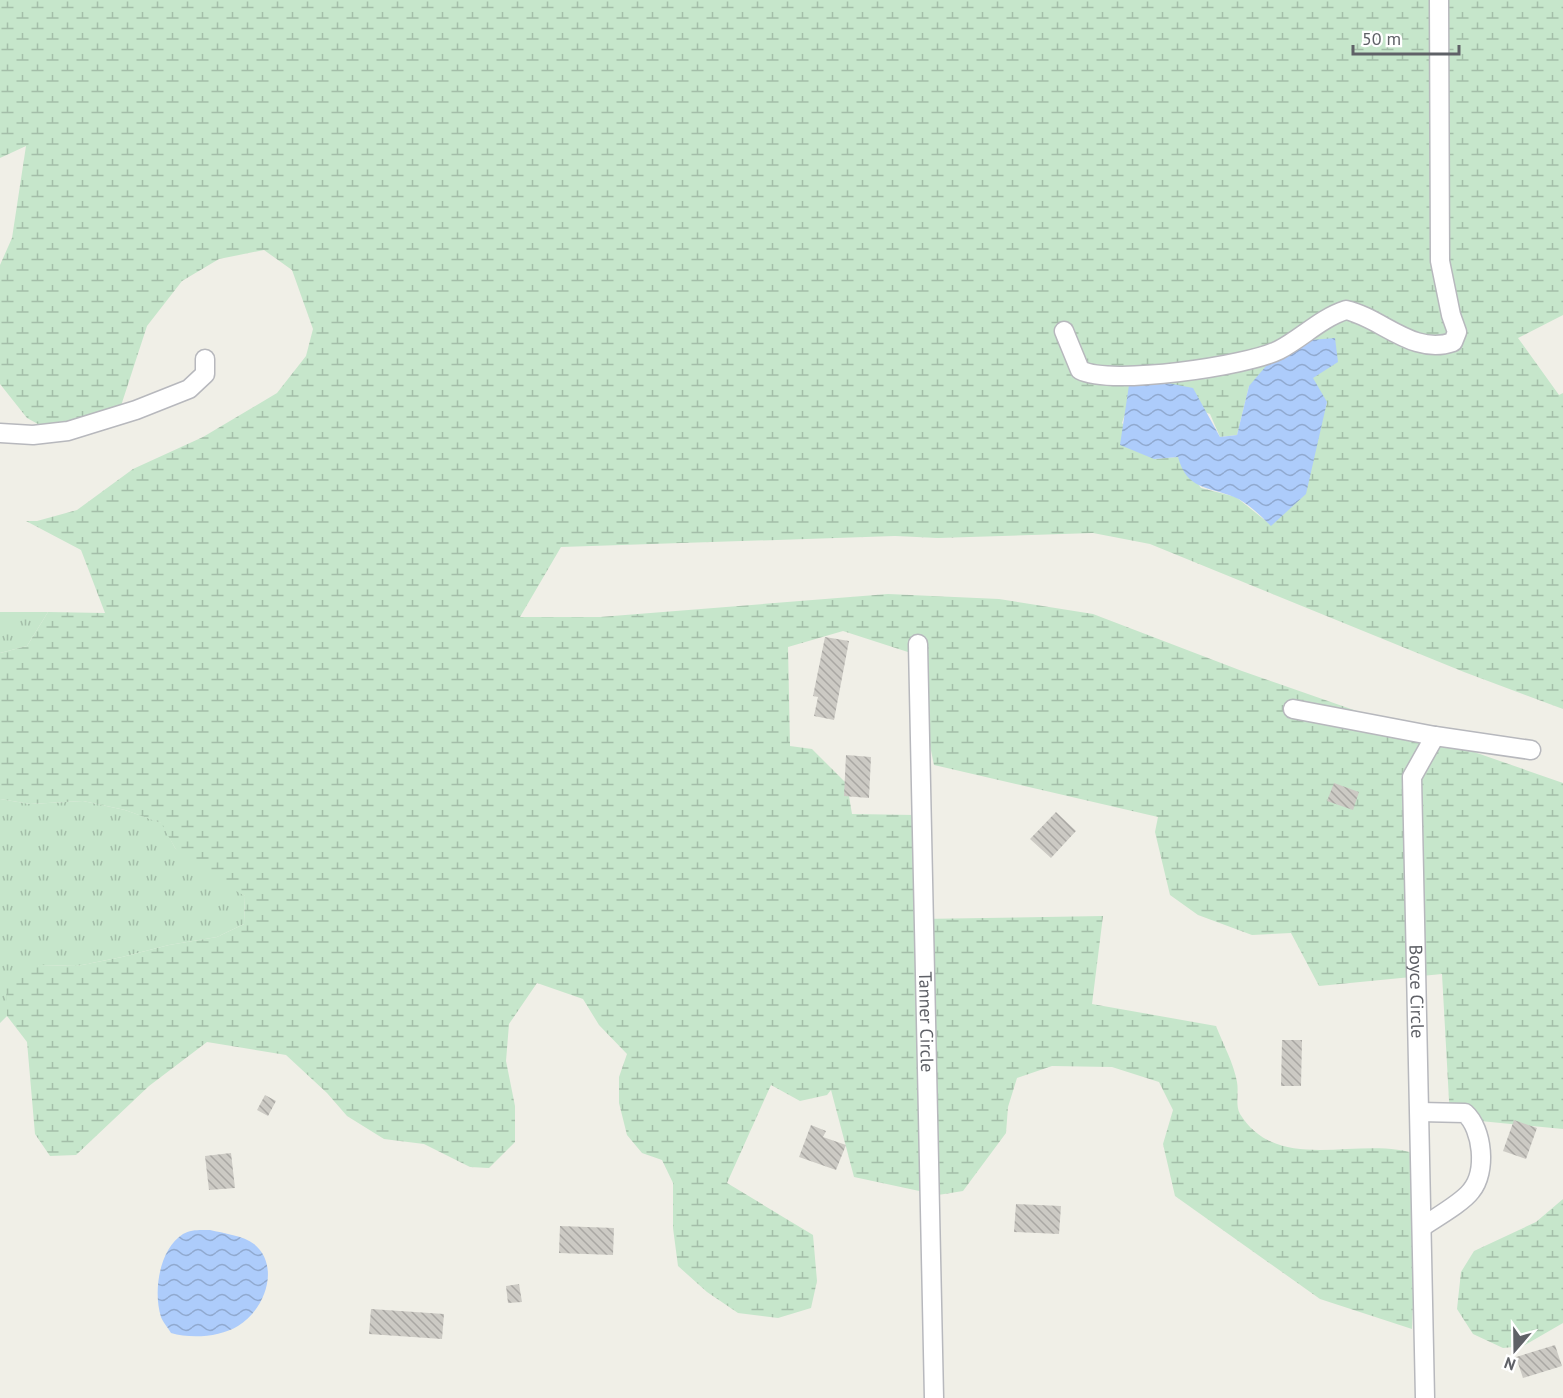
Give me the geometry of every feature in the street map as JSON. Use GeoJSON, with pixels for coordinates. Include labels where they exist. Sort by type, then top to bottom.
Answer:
{"type":"FeatureCollection","features":[{"type":"Feature","properties":{"kind":"street"},"geometry":{"type":"LineString","coordinates":[[1064,331],[1080,370],[1101,374],[1191,370],[1255,359],[1278,350],[1334,314],[1346,310],[1423,344],[1441,347],[1453,342],[1457,332],[1451,315],[1440,261],[1439,0]]}},
{"type":"Feature","properties":{"kind":"street"},"geometry":{"type":"LineString","coordinates":[[0,433],[33,435],[68,431],[136,410],[189,389],[205,374],[205,359]]}},
{"type":"Feature","properties":{"kind":"street","name":"Tanner Circle"},"geometry":{"type":"LineString","coordinates":[[918,644],[934,1398]]}},
{"type":"Feature","properties":{"kind":"street"},"geometry":{"type":"LineString","coordinates":[[1293,709],[1435,736],[1531,750]]}},
{"type":"Feature","properties":{"kind":"street","name":"Boyce Circle"},"geometry":{"type":"LineString","coordinates":[[1425,1398],[1412,777],[1435,736]]}},
{"type":"Feature","properties":{"kind":"street"},"geometry":{"type":"LineString","coordinates":[[1420,1112],[1465,1113],[1476,1128],[1479,1146],[1479,1173],[1471,1191],[1422,1227]]}},
{"type":"Feature","properties":{"kind":"green space"},"geometry":{"type":"Polygon","coordinates":[[[0,0],[1563,0],[1563,315],[1518,338],[1559,395],[1563,393],[1563,709],[1464,672],[1150,544],[1093,533],[938,538],[895,536],[561,547],[520,617],[600,617],[888,594],[999,599],[1093,614],[1242,671],[1563,783],[1563,1129],[1450,1118],[1442,974],[1319,986],[1291,933],[1252,935],[1198,915],[1170,895],[1155,832],[1158,817],[934,765],[911,653],[843,631],[788,647],[790,746],[812,749],[847,784],[852,814],[916,815],[920,919],[1103,916],[1092,1004],[1216,1026],[1236,1075],[1237,1103],[1240,1114],[1257,1133],[1277,1144],[1299,1149],[1373,1148],[1419,1155],[1412,1329],[1320,1299],[1175,1196],[1163,1144],[1173,1110],[1159,1082],[1112,1067],[1052,1066],[1017,1078],[1008,1107],[1006,1133],[963,1191],[938,1195],[854,1177],[831,1090],[827,1095],[800,1101],[771,1085],[727,1183],[813,1235],[817,1281],[811,1308],[778,1318],[738,1313],[707,1292],[678,1266],[673,1228],[673,1183],[662,1160],[642,1153],[627,1135],[619,1103],[619,1077],[627,1054],[599,1025],[583,999],[537,983],[509,1024],[506,1061],[515,1106],[515,1142],[489,1168],[470,1167],[424,1144],[384,1139],[347,1116],[327,1093],[286,1055],[207,1042],[149,1086],[76,1155],[50,1156],[35,1134],[27,1042],[7,1016],[6,985],[39,965],[77,966],[169,945],[217,937],[244,924],[245,896],[194,867],[175,848],[161,823],[125,810],[83,801],[30,804],[0,799],[0,653],[27,646],[48,612],[105,613],[81,550],[26,521],[37,521],[77,510],[133,469],[203,437],[277,393],[306,356],[313,329],[292,270],[264,250],[219,259],[182,281],[147,326],[118,415],[56,434],[27,418],[0,384],[0,265],[12,238],[26,146],[0,158],[0,0]],[[1130,385],[1128,405],[1122,423],[1154,459],[1178,457],[1201,488],[1236,497],[1271,525],[1316,442],[1327,402],[1249,386],[1237,435],[1220,437],[1210,414],[1130,385]]]}},
{"type":"Feature","properties":{"kind":"green space"},"geometry":{"type":"Polygon","coordinates":[[[0,612],[48,612],[27,646],[0,653],[0,612]]]}},
{"type":"Feature","properties":{"kind":"green space"},"geometry":{"type":"Polygon","coordinates":[[[0,799],[30,804],[83,801],[125,810],[162,823],[175,848],[245,896],[244,924],[217,937],[169,945],[77,966],[39,965],[8,1015],[0,1023],[0,799]]]}},
{"type":"Feature","properties":{"kind":"green space"},"geometry":{"type":"Polygon","coordinates":[[[1563,1199],[1563,1323],[1523,1346],[1503,1348],[1473,1334],[1457,1309],[1461,1272],[1474,1251],[1536,1222],[1563,1199]]]}},
{"type":"Feature","properties":{"kind":"water"},"geometry":{"type":"Polygon","coordinates":[[[1335,338],[1338,362],[1313,378],[1327,402],[1306,494],[1271,526],[1239,499],[1193,481],[1182,468],[1178,457],[1154,459],[1120,445],[1129,385],[1152,380],[1193,388],[1220,437],[1237,435],[1249,386],[1266,366],[1311,340],[1335,338]]]}},
{"type":"Feature","properties":{"kind":"water"},"geometry":{"type":"Polygon","coordinates":[[[210,1230],[245,1239],[254,1244],[262,1253],[267,1264],[268,1275],[262,1299],[248,1319],[223,1333],[187,1336],[171,1333],[162,1319],[159,1307],[158,1284],[163,1260],[175,1241],[186,1232],[210,1230]]]}},
{"type":"Feature","properties":{"kind":"building"},"geometry":{"type":"Polygon","coordinates":[[[825,637],[849,641],[834,720],[814,716],[818,697],[813,696],[825,637]]]}},
{"type":"Feature","properties":{"kind":"building"},"geometry":{"type":"Polygon","coordinates":[[[846,755],[871,757],[869,798],[844,796],[846,755]]]}},
{"type":"Feature","properties":{"kind":"building"},"geometry":{"type":"Polygon","coordinates":[[[1334,783],[1359,792],[1353,810],[1327,801],[1334,783]]]}},
{"type":"Feature","properties":{"kind":"building"},"geometry":{"type":"Polygon","coordinates":[[[1056,812],[1076,831],[1051,858],[1030,839],[1056,812]]]}},
{"type":"Feature","properties":{"kind":"building"},"geometry":{"type":"Polygon","coordinates":[[[1282,1040],[1302,1040],[1301,1086],[1281,1086],[1282,1040]]]}},
{"type":"Feature","properties":{"kind":"building"},"geometry":{"type":"Polygon","coordinates":[[[265,1095],[276,1101],[268,1116],[257,1110],[265,1095]]]}},
{"type":"Feature","properties":{"kind":"building"},"geometry":{"type":"Polygon","coordinates":[[[1514,1120],[1537,1128],[1526,1159],[1503,1151],[1514,1120]]]}},
{"type":"Feature","properties":{"kind":"building"},"geometry":{"type":"Polygon","coordinates":[[[811,1125],[826,1131],[823,1137],[846,1145],[836,1170],[799,1157],[811,1125]]]}},
{"type":"Feature","properties":{"kind":"building"},"geometry":{"type":"Polygon","coordinates":[[[231,1153],[235,1188],[209,1190],[205,1156],[231,1153]]]}},
{"type":"Feature","properties":{"kind":"building"},"geometry":{"type":"Polygon","coordinates":[[[1016,1204],[1061,1206],[1059,1234],[1014,1232],[1016,1204]]]}},
{"type":"Feature","properties":{"kind":"building"},"geometry":{"type":"Polygon","coordinates":[[[560,1226],[614,1228],[613,1255],[559,1253],[560,1226]]]}},
{"type":"Feature","properties":{"kind":"building"},"geometry":{"type":"Polygon","coordinates":[[[519,1284],[522,1302],[508,1303],[506,1286],[519,1284]]]}},
{"type":"Feature","properties":{"kind":"building"},"geometry":{"type":"Polygon","coordinates":[[[371,1309],[444,1314],[442,1339],[369,1334],[371,1309]]]}},
{"type":"Feature","properties":{"kind":"building"},"geometry":{"type":"Polygon","coordinates":[[[1555,1345],[1562,1366],[1523,1378],[1516,1357],[1555,1345]]]}}]}
